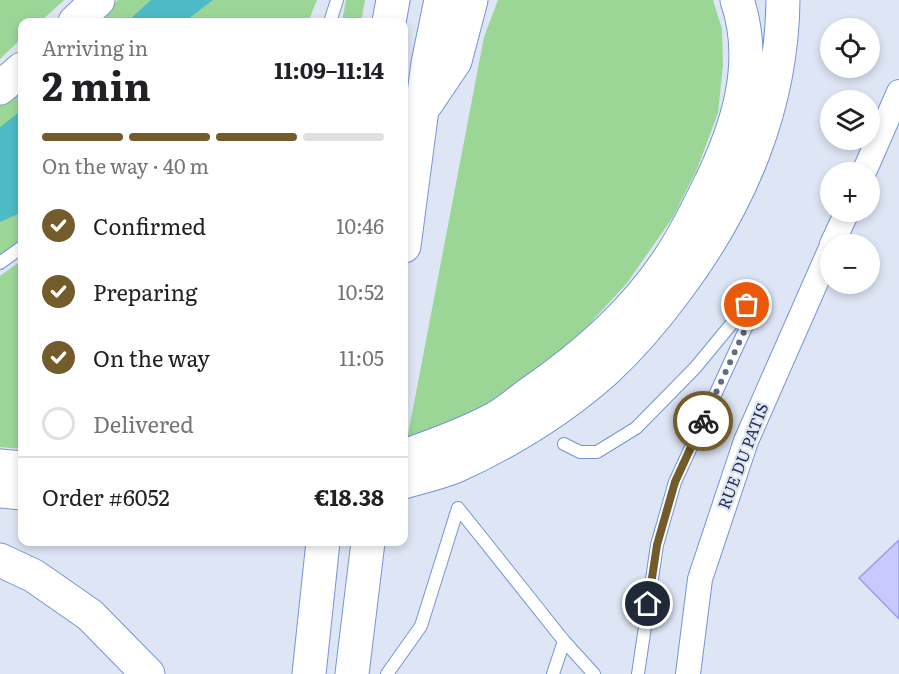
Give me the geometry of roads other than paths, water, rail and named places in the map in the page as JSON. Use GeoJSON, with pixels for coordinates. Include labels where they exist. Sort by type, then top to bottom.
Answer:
{"type":"FeatureCollection","features":[{"type":"Feature","properties":{"kind":"highway"},"geometry":{"type":"LineString","coordinates":[[79,18],[98,0]]}},
{"type":"Feature","properties":{"kind":"highway"},"geometry":{"type":"LineString","coordinates":[[390,18],[393,0]]}},
{"type":"Feature","properties":{"kind":"highway"},"geometry":{"type":"LineString","coordinates":[[408,216],[428,63],[441,0]]}},
{"type":"Feature","properties":{"kind":"highway"},"geometry":{"type":"LineString","coordinates":[[422,110],[455,61],[471,0]]}},
{"type":"Feature","properties":{"kind":"highway"},"geometry":{"type":"LineString","coordinates":[[408,455],[442,443],[489,421],[579,359],[642,296],[669,260],[692,222],[721,163],[739,112],[745,74],[746,39],[737,0]]}},
{"type":"Feature","properties":{"kind":"highway"},"geometry":{"type":"LineString","coordinates":[[408,481],[454,467],[520,432],[604,372],[646,330],[707,247],[745,176],[770,100],[778,56],[783,0]]}},
{"type":"Feature","properties":{"kind":"highway"},"geometry":{"type":"LineString","coordinates":[[0,88],[18,72]]}},
{"type":"Feature","properties":{"kind":"highway"},"geometry":{"type":"LineString","coordinates":[[0,466],[18,468]]}},
{"type":"Feature","properties":{"kind":"highway"},"geometry":{"type":"LineString","coordinates":[[0,491],[18,493]]}},
{"type":"Feature","properties":{"kind":"highway"},"geometry":{"type":"LineString","coordinates":[[309,674],[323,546]]}},
{"type":"Feature","properties":{"kind":"highway"},"geometry":{"type":"LineString","coordinates":[[352,674],[368,546]]}},
{"type":"Feature","properties":{"kind":"highway"},"geometry":{"type":"LineString","coordinates":[[0,560],[34,576],[90,615],[148,674]]}},
{"type":"Feature","properties":{"kind":"street"},"geometry":{"type":"LineString","coordinates":[[868,162],[899,92]]}},
{"type":"Feature","properties":{"kind":"street","name":"RUE DU PATIS"},"geometry":{"type":"LineString","coordinates":[[688,674],[700,579],[743,452],[820,274]]}},
{"type":"Feature","properties":{"kind":"lane"},"geometry":{"type":"LineString","coordinates":[[331,18],[337,0]]}},
{"type":"Feature","properties":{"kind":"lane"},"geometry":{"type":"LineString","coordinates":[[0,263],[18,250]]}},
{"type":"Feature","properties":{"kind":"lane"},"geometry":{"type":"LineString","coordinates":[[564,444],[580,452],[597,452],[636,428],[695,368],[747,305],[755,308],[675,482],[657,545],[638,674]]}},
{"type":"Feature","properties":{"kind":"lane"},"geometry":{"type":"LineString","coordinates":[[387,674],[421,626],[458,508],[564,641],[594,674]]}},
{"type":"Feature","properties":{"kind":"lane"},"geometry":{"type":"LineString","coordinates":[[553,674],[564,641]]}},
{"type":"Feature","properties":{"kind":"water"},"geometry":{"type":"Polygon","coordinates":[[[151,0],[213,0],[189,18],[131,18],[151,0]]]}},
{"type":"Feature","properties":{"kind":"water"},"geometry":{"type":"Polygon","coordinates":[[[18,113],[18,214],[0,222],[0,127],[18,113]]]}}]}
